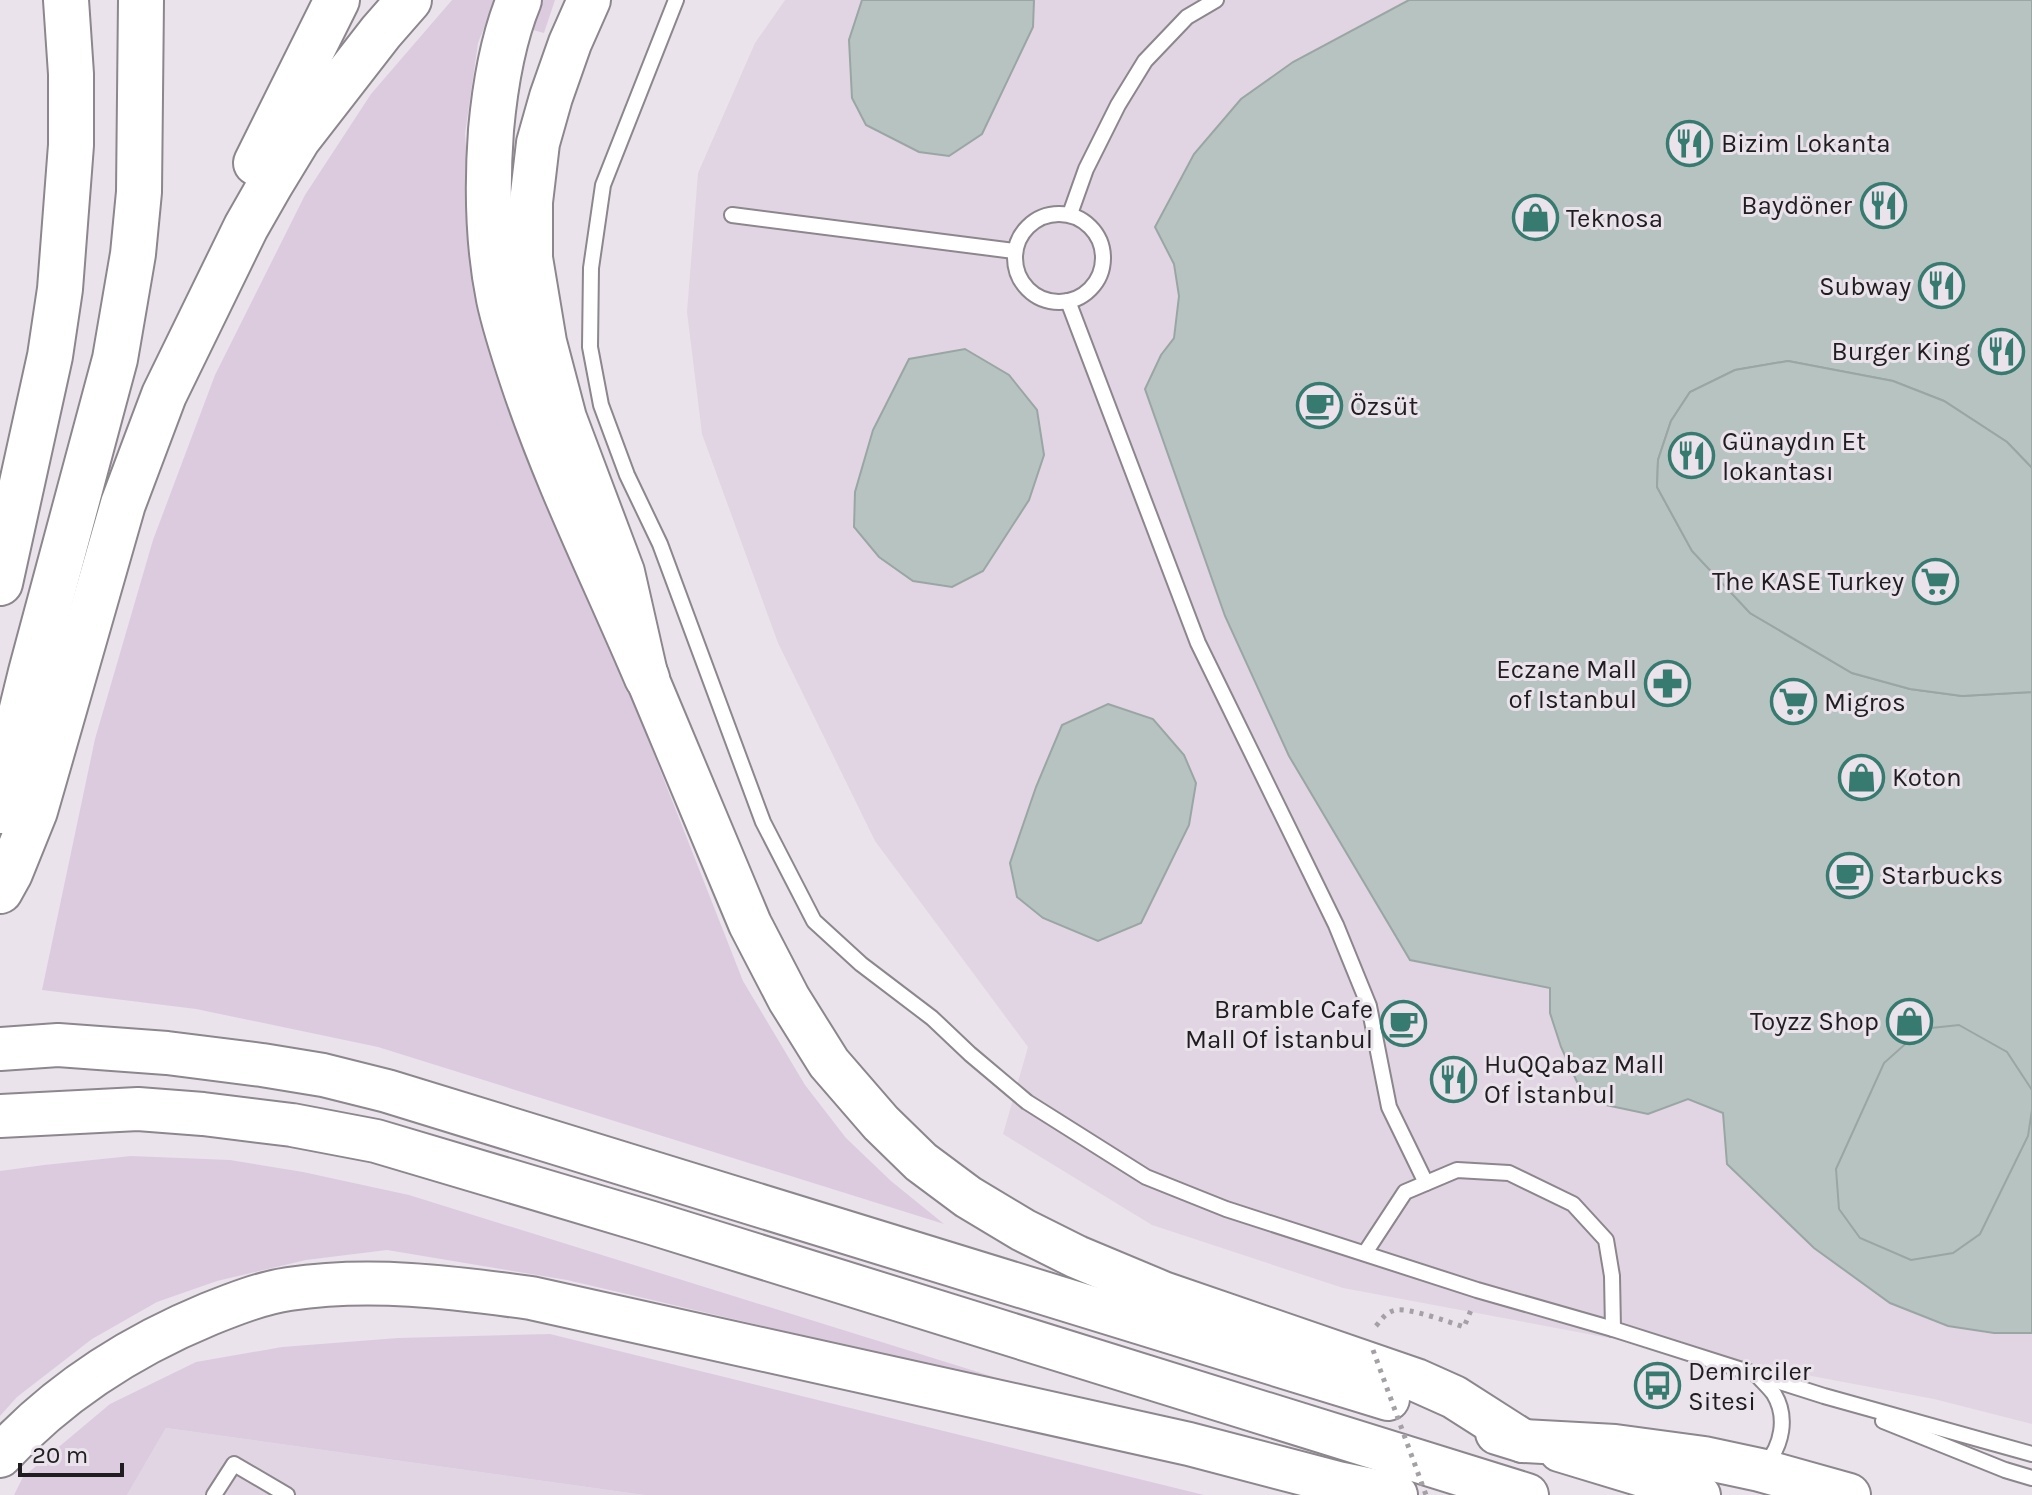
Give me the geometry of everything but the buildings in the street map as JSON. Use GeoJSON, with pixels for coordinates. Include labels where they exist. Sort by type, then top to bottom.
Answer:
{"type":"FeatureCollection","features":[{"type":"Feature","properties":{"kind":"highway"},"geometry":{"type":"LineString","coordinates":[[0,583],[50,356],[60,289],[71,145],[71,74],[66,0]]}},
{"type":"Feature","properties":{"kind":"highway"},"geometry":{"type":"LineString","coordinates":[[0,811],[28,686],[115,359],[133,254],[140,179],[141,0]]}},
{"type":"Feature","properties":{"kind":"highway"},"geometry":{"type":"LineString","coordinates":[[164,395],[177,336],[196,289],[337,0]]}},
{"type":"Feature","properties":{"kind":"highway"},"geometry":{"type":"LineString","coordinates":[[0,891],[35,811],[123,504],[164,395],[246,227],[298,139],[409,0]]}},
{"type":"Feature","properties":{"kind":"highway"},"geometry":{"type":"LineString","coordinates":[[519,0],[500,59],[489,156],[491,240],[499,300],[539,428],[647,678]]}},
{"type":"Feature","properties":{"kind":"main road"},"geometry":{"type":"LineString","coordinates":[[589,0],[561,70],[538,143],[531,202],[531,258],[545,342],[565,418],[623,572],[647,678],[750,924],[789,999],[829,1063],[881,1123],[921,1162],[968,1197],[1077,1257],[1163,1293],[1416,1380],[1454,1397],[1523,1441],[1615,1446],[1704,1458],[1849,1495]]}},
{"type":"Feature","properties":{"kind":"main road"},"geometry":{"type":"LineString","coordinates":[[0,1049],[58,1045],[167,1053],[323,1075],[387,1091],[1701,1495]]}},
{"type":"Feature","properties":{"kind":"main road"},"geometry":{"type":"LineString","coordinates":[[9,1115],[138,1109],[292,1125],[376,1141],[652,1223],[1527,1495]]}},
{"type":"Feature","properties":{"kind":"main road"},"geometry":{"type":"LineString","coordinates":[[0,1456],[67,1393],[114,1361],[167,1331],[231,1305],[287,1289],[355,1284],[442,1286],[531,1298],[1189,1444],[1396,1495]]}},
{"type":"Feature","properties":{"kind":"lane"},"geometry":{"type":"LineString","coordinates":[[676,0],[603,185],[591,268],[590,347],[601,405],[627,475],[660,544],[763,822],[814,921],[861,964],[932,1018],[1027,1102],[1146,1177],[1226,1209],[1477,1290],[1613,1329],[1824,1396],[2032,1454]]}},
{"type":"Feature","properties":{"kind":"lane"},"geometry":{"type":"LineString","coordinates":[[1070,214],[1086,169],[1111,117],[1145,61],[1187,17],[1216,0]]}},
{"type":"Feature","properties":{"kind":"lane"},"geometry":{"type":"LineString","coordinates":[[1055,213],[1070,214],[1095,231],[1104,259],[1101,274],[1093,287],[1068,301],[1053,302],[1028,290],[1019,278],[1014,251],[1028,225],[1055,213]]}},
{"type":"Feature","properties":{"kind":"lane"},"geometry":{"type":"LineString","coordinates":[[732,215],[1014,251]]}},
{"type":"Feature","properties":{"kind":"lane"},"geometry":{"type":"LineString","coordinates":[[1068,301],[1198,643],[1336,925],[1364,992],[1389,1107],[1426,1183]]}},
{"type":"Feature","properties":{"kind":"lane"},"geometry":{"type":"LineString","coordinates":[[1365,1253],[1405,1192],[1457,1170],[1509,1173],[1573,1204],[1606,1240],[1612,1276],[1613,1329]]}},
{"type":"Feature","properties":{"kind":"lane"},"geometry":{"type":"LineString","coordinates":[[1756,1375],[1773,1394],[1781,1412],[1781,1437],[1768,1462],[1760,1470]]}},
{"type":"Feature","properties":{"kind":"lane"},"geometry":{"type":"LineString","coordinates":[[1824,1396],[1927,1440],[2032,1478]]}},
{"type":"Feature","properties":{"kind":"lane"},"geometry":{"type":"LineString","coordinates":[[214,1495],[234,1464],[287,1495]]}},
{"type":"Feature","properties":{"kind":"path"},"geometry":{"type":"LineString","coordinates":[[1372,1335],[1384,1315],[1397,1310],[1464,1327],[1477,1290]]}},
{"type":"Feature","properties":{"kind":"path"},"geometry":{"type":"LineString","coordinates":[[1373,1350],[1426,1495]]}},
{"type":"Feature","properties":{"kind":"shaded area"},"geometry":{"type":"Polygon","coordinates":[[[452,0],[495,0],[478,43],[465,134],[476,262],[494,347],[743,981],[805,1085],[846,1138],[891,1181],[944,1224],[378,1047],[196,1009],[42,990],[95,739],[153,540],[215,375],[305,195],[371,94],[452,0]]]}},
{"type":"Feature","properties":{"kind":"shaded area"},"geometry":{"type":"Polygon","coordinates":[[[537,0],[555,0],[544,33],[526,28],[537,0]]]}},
{"type":"Feature","properties":{"kind":"shaded area"},"geometry":{"type":"Polygon","coordinates":[[[785,0],[2032,0],[2032,1424],[1934,1399],[1343,1288],[1152,1225],[1003,1134],[1028,1047],[875,841],[778,643],[702,434],[687,312],[698,173],[755,43],[785,0]]]}},
{"type":"Feature","properties":{"kind":"shaded area"},"geometry":{"type":"Polygon","coordinates":[[[131,1156],[230,1160],[409,1195],[1039,1391],[567,1280],[387,1250],[306,1260],[217,1281],[157,1302],[92,1339],[17,1397],[0,1416],[0,1171],[131,1156]]]}},
{"type":"Feature","properties":{"kind":"shaded area"},"geometry":{"type":"Polygon","coordinates":[[[550,1334],[1204,1495],[644,1495],[166,1428],[127,1495],[14,1495],[23,1477],[110,1404],[196,1362],[282,1347],[398,1338],[550,1334]]]}},
{"type":"Feature","properties":{"kind":"shaded area"},"geometry":{"type":"Polygon","coordinates":[[[166,1428],[644,1495],[127,1495],[166,1428]]]}},
{"type":"Feature","properties":{"kind":"place","name":"Bizim Lokanta"},"geometry":{"type":"Point","coordinates":[1690,143]}},
{"type":"Feature","properties":{"kind":"place","name":"Baydöner"},"geometry":{"type":"Point","coordinates":[1883,205]}},
{"type":"Feature","properties":{"kind":"place","name":"Teknosa"},"geometry":{"type":"Point","coordinates":[1535,218]}},
{"type":"Feature","properties":{"kind":"place","name":"Subway"},"geometry":{"type":"Point","coordinates":[1942,286]}},
{"type":"Feature","properties":{"kind":"place","name":"Burger King"},"geometry":{"type":"Point","coordinates":[2001,351]}},
{"type":"Feature","properties":{"kind":"place","name":"Özsüt"},"geometry":{"type":"Point","coordinates":[1319,406]}},
{"type":"Feature","properties":{"kind":"place","name":"Günaydın Et lokantası"},"geometry":{"type":"Point","coordinates":[1691,456]}},
{"type":"Feature","properties":{"kind":"place","name":"The KASE Turkey"},"geometry":{"type":"Point","coordinates":[1935,581]}},
{"type":"Feature","properties":{"kind":"place","name":"Eczane Mall of Istanbul"},"geometry":{"type":"Point","coordinates":[1668,684]}},
{"type":"Feature","properties":{"kind":"place","name":"Migros"},"geometry":{"type":"Point","coordinates":[1793,702]}},
{"type":"Feature","properties":{"kind":"place","name":"Koton"},"geometry":{"type":"Point","coordinates":[1861,777]}},
{"type":"Feature","properties":{"kind":"place","name":"Starbucks"},"geometry":{"type":"Point","coordinates":[1850,875]}},
{"type":"Feature","properties":{"kind":"place","name":"Toyzz Shop"},"geometry":{"type":"Point","coordinates":[1910,1021]}},
{"type":"Feature","properties":{"kind":"place","name":"Bramble Cafe Mall Of İstanbul"},"geometry":{"type":"Point","coordinates":[1404,1024]}},
{"type":"Feature","properties":{"kind":"place","name":"HuQQabaz Mall Of İstanbul"},"geometry":{"type":"Point","coordinates":[1453,1079]}},
{"type":"Feature","properties":{"kind":"place","name":"Demirciler Sitesi"},"geometry":{"type":"Point","coordinates":[1657,1386]}}]}
